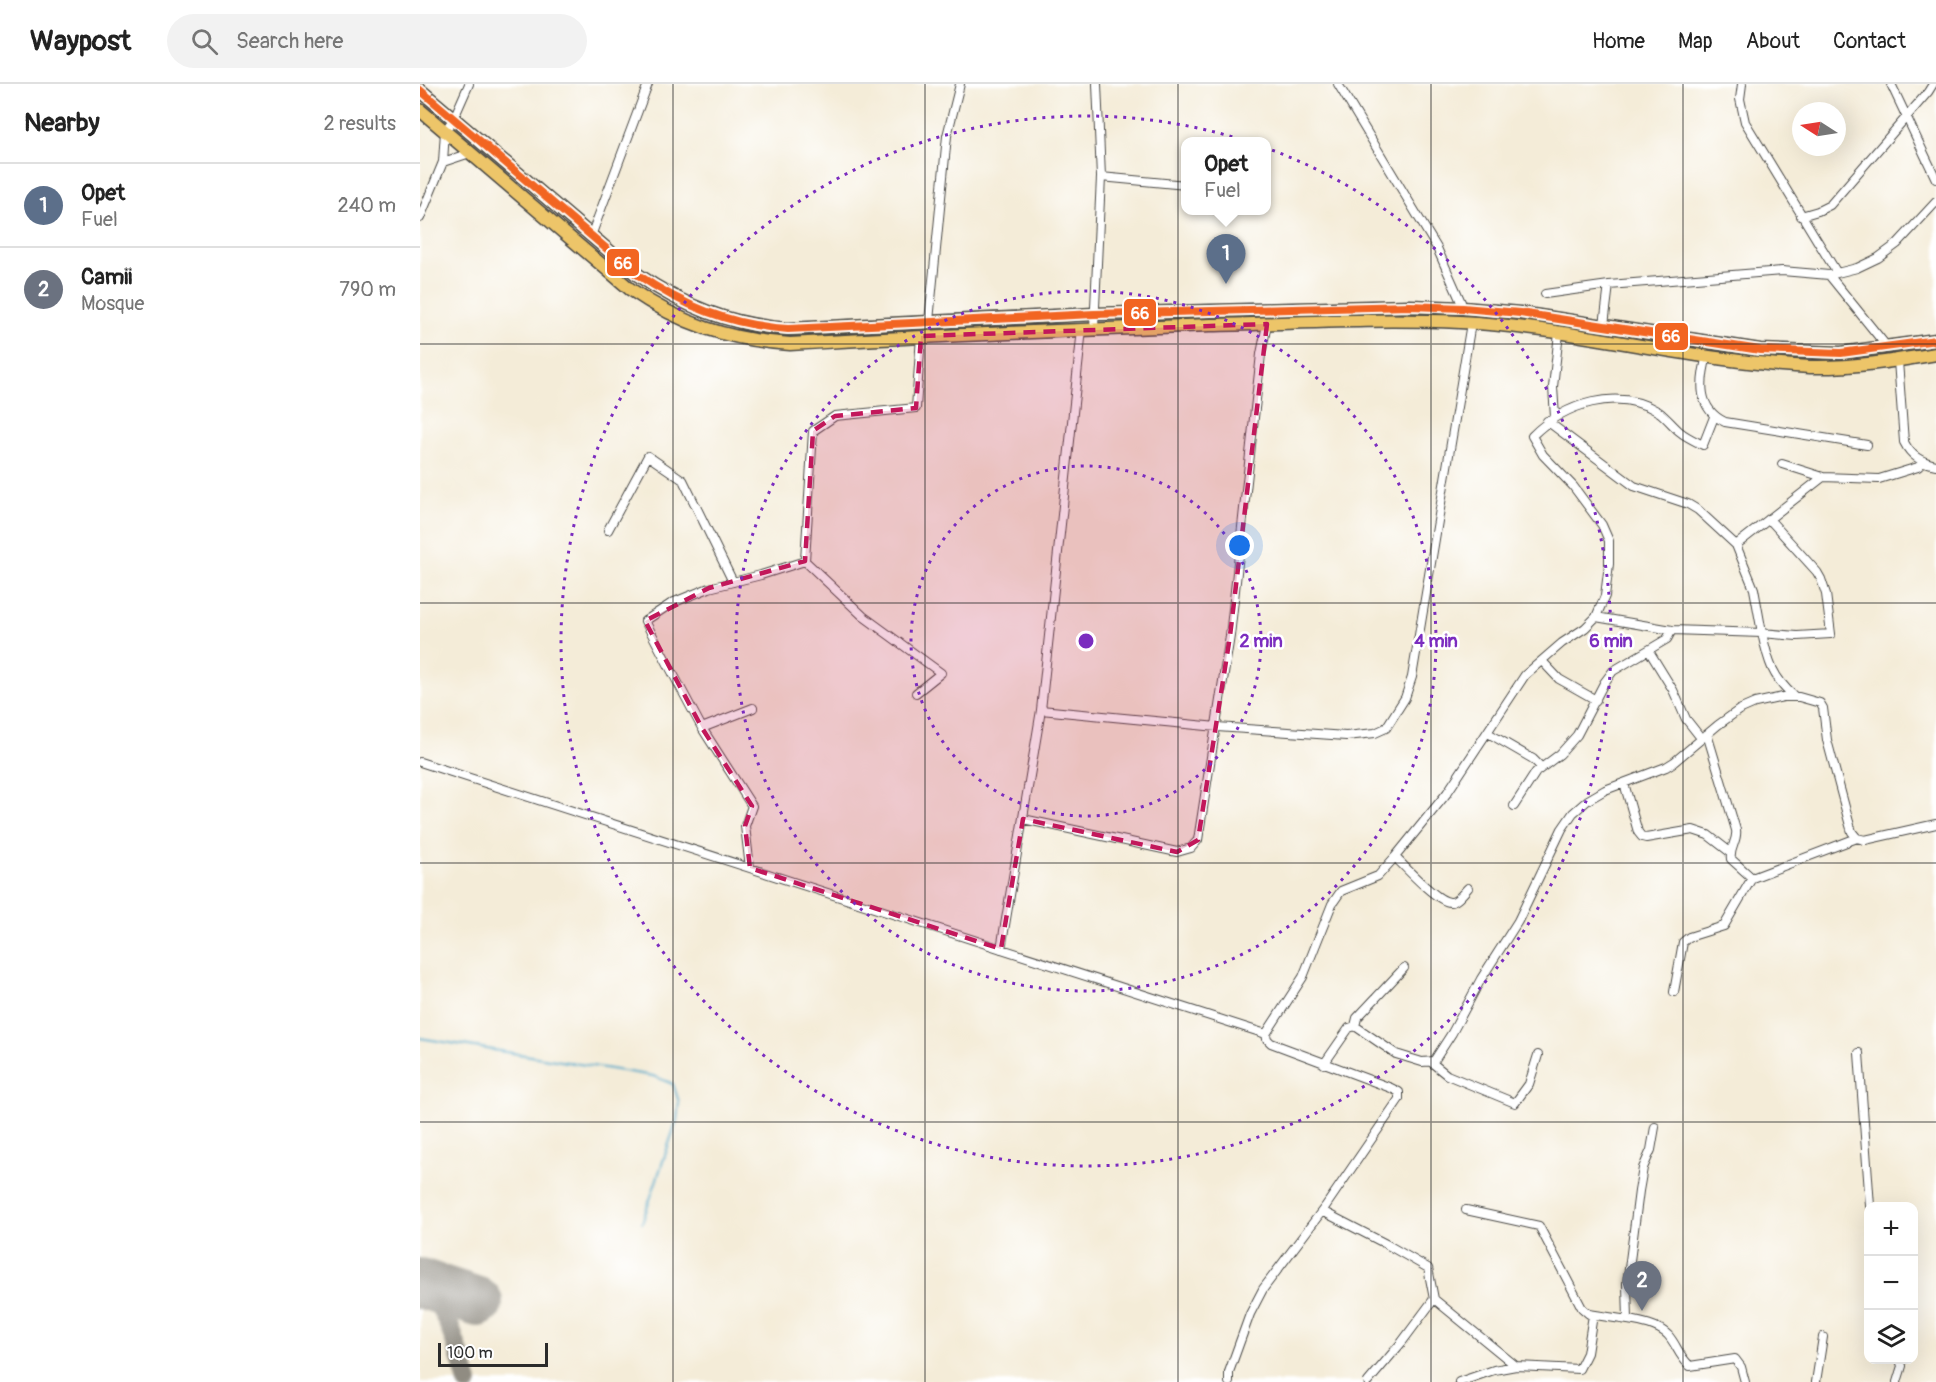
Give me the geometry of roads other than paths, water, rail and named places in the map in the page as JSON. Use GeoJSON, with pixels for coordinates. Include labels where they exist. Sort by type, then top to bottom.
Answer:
{"type":"FeatureCollection","features":[{"type":"Feature","properties":{"kind":"main road"},"geometry":{"type":"LineString","coordinates":[[420,90],[635,273],[659,290],[708,313],[757,327],[788,329],[1094,314],[1398,306],[1520,313],[1760,350],[1841,353],[1936,340]]}},
{"type":"Feature","properties":{"kind":"main road"},"geometry":{"type":"LineString","coordinates":[[420,110],[630,289],[667,313],[730,336],[790,344],[1088,329],[1406,321],[1471,323],[1559,333],[1764,364],[1812,367],[1857,366],[1936,354]]}},
{"type":"Feature","properties":{"kind":"street"},"geometry":{"type":"LineString","coordinates":[[420,218],[443,162],[445,131],[454,118],[469,84]]}},
{"type":"Feature","properties":{"kind":"street"},"geometry":{"type":"LineString","coordinates":[[591,236],[648,84]]}},
{"type":"Feature","properties":{"kind":"street"},"geometry":{"type":"LineString","coordinates":[[929,321],[947,136],[960,84]]}},
{"type":"Feature","properties":{"kind":"street"},"geometry":{"type":"LineString","coordinates":[[1001,949],[1041,710],[1088,329],[1094,314],[1101,177],[1097,84]]}},
{"type":"Feature","properties":{"kind":"street"},"geometry":{"type":"LineString","coordinates":[[1338,84],[1437,248],[1461,302],[1461,308]]}},
{"type":"Feature","properties":{"kind":"street"},"geometry":{"type":"LineString","coordinates":[[1742,84],[1740,99],[1744,122],[1833,274],[1888,348]]}},
{"type":"Feature","properties":{"kind":"street"},"geometry":{"type":"LineString","coordinates":[[1891,84],[1936,179]]}},
{"type":"Feature","properties":{"kind":"street"},"geometry":{"type":"LineString","coordinates":[[1801,216],[1830,205],[1933,84]]}},
{"type":"Feature","properties":{"kind":"street"},"geometry":{"type":"LineString","coordinates":[[443,162],[470,153]]}},
{"type":"Feature","properties":{"kind":"street"},"geometry":{"type":"LineString","coordinates":[[1101,177],[1181,185]]}},
{"type":"Feature","properties":{"kind":"street"},"geometry":{"type":"LineString","coordinates":[[1545,294],[1609,285],[1782,271],[1833,274],[1857,268],[1878,258],[1897,244],[1936,202]]}},
{"type":"Feature","properties":{"kind":"street"},"geometry":{"type":"LineString","coordinates":[[1604,326],[1609,285]]}},
{"type":"Feature","properties":{"kind":"street"},"geometry":{"type":"LineString","coordinates":[[1041,710],[1217,727],[1347,736],[1375,733],[1386,728],[1405,698],[1412,677],[1471,323]]}},
{"type":"Feature","properties":{"kind":"street"},"geometry":{"type":"LineString","coordinates":[[1023,819],[1177,852],[1191,848],[1198,840],[1230,636],[1261,354],[1267,324]]}},
{"type":"Feature","properties":{"kind":"street"},"geometry":{"type":"LineString","coordinates":[[1555,417],[1553,387],[1559,333]]}},
{"type":"Feature","properties":{"kind":"street"},"geometry":{"type":"LineString","coordinates":[[805,561],[813,431],[834,416],[916,408],[921,336]]}},
{"type":"Feature","properties":{"kind":"street"},"geometry":{"type":"LineString","coordinates":[[1707,356],[1702,375],[1702,391],[1714,417],[1725,422],[1867,445]]}},
{"type":"Feature","properties":{"kind":"street"},"geometry":{"type":"LineString","coordinates":[[1898,361],[1904,442],[1922,463],[1936,465]]}},
{"type":"Feature","properties":{"kind":"street"},"geometry":{"type":"LineString","coordinates":[[1228,1382],[1229,1372],[1250,1314],[1263,1289],[1322,1211],[1399,1099],[1399,1092],[1391,1088],[1271,1043],[1266,1034],[1303,977],[1332,904],[1341,891],[1378,876],[1447,793],[1525,675],[1585,628],[1596,617],[1605,596],[1609,541],[1602,525],[1573,486],[1543,455],[1532,436],[1547,421],[1579,405],[1604,399],[1626,401],[1648,407],[1660,413],[1681,433],[1703,446],[1714,417]]}},
{"type":"Feature","properties":{"kind":"street"},"geometry":{"type":"LineString","coordinates":[[1547,421],[1634,486],[1682,502],[1698,510],[1736,545],[1754,589],[1768,660],[1783,687],[1794,696]]}},
{"type":"Feature","properties":{"kind":"street"},"geometry":{"type":"LineString","coordinates":[[609,530],[648,456],[683,480],[733,582]]}},
{"type":"Feature","properties":{"kind":"street"},"geometry":{"type":"LineString","coordinates":[[1782,464],[1823,477],[1879,479],[1918,467],[1922,463]]}},
{"type":"Feature","properties":{"kind":"street"},"geometry":{"type":"LineString","coordinates":[[1736,545],[1823,477]]}},
{"type":"Feature","properties":{"kind":"street"},"geometry":{"type":"LineString","coordinates":[[1596,617],[1672,630],[1797,636],[1831,634],[1826,594],[1821,579],[1768,519]]}},
{"type":"Feature","properties":{"kind":"street"},"geometry":{"type":"LineString","coordinates":[[750,868],[745,826],[752,806],[702,728],[645,621],[672,603],[709,588],[805,561]]}},
{"type":"Feature","properties":{"kind":"street"},"geometry":{"type":"LineString","coordinates":[[805,561],[863,616],[941,673],[916,693]]}},
{"type":"Feature","properties":{"kind":"street"},"geometry":{"type":"LineString","coordinates":[[1514,806],[1541,767],[1560,754],[1572,742],[1612,671],[1667,639],[1672,630]]}},
{"type":"Feature","properties":{"kind":"street"},"geometry":{"type":"LineString","coordinates":[[1649,651],[1673,690],[1686,719],[1704,736],[1736,830],[1736,839],[1730,852],[1731,859],[1752,878]]}},
{"type":"Feature","properties":{"kind":"street"},"geometry":{"type":"LineString","coordinates":[[1542,661],[1559,679],[1596,700]]}},
{"type":"Feature","properties":{"kind":"street"},"geometry":{"type":"LineString","coordinates":[[1355,1026],[1396,1054],[1422,1062],[1431,1062],[1437,1058],[1481,979],[1518,921],[1567,821],[1588,800],[1605,790],[1666,767],[1739,710],[1755,703],[1794,696],[1817,701],[1822,705],[1827,740],[1843,801],[1852,832],[1857,838]]}},
{"type":"Feature","properties":{"kind":"street"},"geometry":{"type":"LineString","coordinates":[[702,728],[753,708]]}},
{"type":"Feature","properties":{"kind":"street"},"geometry":{"type":"LineString","coordinates":[[1488,733],[1533,759],[1541,767]]}},
{"type":"Feature","properties":{"kind":"street"},"geometry":{"type":"LineString","coordinates":[[420,762],[1266,1034]]}},
{"type":"Feature","properties":{"kind":"street"},"geometry":{"type":"LineString","coordinates":[[1624,783],[1638,832],[1642,837],[1693,830],[1708,835],[1730,852]]}},
{"type":"Feature","properties":{"kind":"street"},"geometry":{"type":"LineString","coordinates":[[1674,992],[1683,942],[1689,937],[1724,927],[1752,878],[1857,838],[1865,840],[1936,824]]}},
{"type":"Feature","properties":{"kind":"street"},"geometry":{"type":"LineString","coordinates":[[1395,857],[1435,895],[1447,902],[1454,901],[1468,888]]}},
{"type":"Feature","properties":{"kind":"street"},"geometry":{"type":"LineString","coordinates":[[1355,1026],[1357,1018],[1404,968]]}},
{"type":"Feature","properties":{"kind":"street"},"geometry":{"type":"LineString","coordinates":[[1324,1064],[1349,1028],[1355,1026]]}},
{"type":"Feature","properties":{"kind":"street"},"geometry":{"type":"LineString","coordinates":[[1859,1053],[1870,1202]]}},
{"type":"Feature","properties":{"kind":"street"},"geometry":{"type":"LineString","coordinates":[[1431,1062],[1447,1075],[1515,1103],[1528,1084],[1538,1055]]}},
{"type":"Feature","properties":{"kind":"street"},"geometry":{"type":"LineString","coordinates":[[1628,1320],[1627,1284],[1642,1168],[1651,1150],[1655,1127]]}},
{"type":"Feature","properties":{"kind":"street"},"geometry":{"type":"LineString","coordinates":[[1466,1210],[1539,1226],[1582,1308],[1593,1315],[1653,1326],[1668,1335],[1681,1358],[1690,1366],[1735,1359],[1741,1367],[1744,1382]]}},
{"type":"Feature","properties":{"kind":"street"},"geometry":{"type":"LineString","coordinates":[[1322,1211],[1428,1268],[1434,1299],[1516,1366]]}},
{"type":"Feature","properties":{"kind":"street"},"geometry":{"type":"LineString","coordinates":[[1368,1382],[1434,1299]]}},
{"type":"Feature","properties":{"kind":"street"},"geometry":{"type":"LineString","coordinates":[[1458,1382],[1494,1370],[1516,1366],[1579,1369],[1587,1353],[1593,1315]]}},
{"type":"Feature","properties":{"kind":"street"},"geometry":{"type":"LineString","coordinates":[[1816,1382],[1823,1337]]}},
{"type":"Feature","properties":{"kind":"street"},"geometry":{"type":"LineString","coordinates":[[1898,1382],[1901,1364]]}},
{"type":"Feature","properties":{"kind":"waterway"},"geometry":{"type":"LineString","coordinates":[[420,1038],[653,1076],[673,1084],[679,1102],[677,1120],[642,1223]]}},
{"type":"Feature","properties":{"kind":"place","name":"Opet"},"geometry":{"type":"Point","coordinates":[1226,284]}},
{"type":"Feature","properties":{"kind":"place","name":"Camii"},"geometry":{"type":"Point","coordinates":[1642,1311]}}]}
